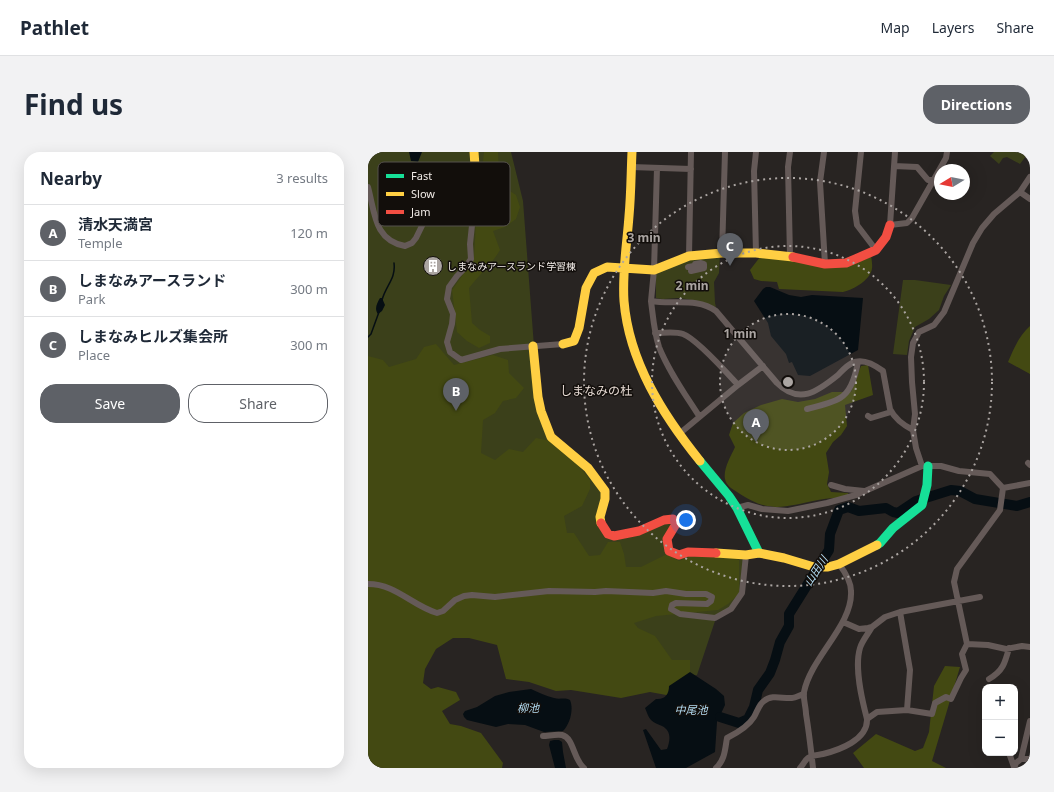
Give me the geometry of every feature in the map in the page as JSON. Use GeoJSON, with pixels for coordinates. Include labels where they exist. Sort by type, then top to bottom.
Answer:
{"type":"FeatureCollection","features":[{"type":"Feature","properties":{"kind":"street"},"geometry":{"type":"LineString","coordinates":[[474,152],[475,162]]}},
{"type":"Feature","properties":{"kind":"street"},"geometry":{"type":"LineString","coordinates":[[632,152],[624,287],[625,311],[636,354],[643,374],[655,399],[679,434],[723,488],[737,508],[759,553]]}},
{"type":"Feature","properties":{"kind":"street"},"geometry":{"type":"LineString","coordinates":[[689,256],[691,152]]}},
{"type":"Feature","properties":{"kind":"street"},"geometry":{"type":"LineString","coordinates":[[722,252],[725,152]]}},
{"type":"Feature","properties":{"kind":"street"},"geometry":{"type":"LineString","coordinates":[[756,152],[754,171],[756,253]]}},
{"type":"Feature","properties":{"kind":"street"},"geometry":{"type":"LineString","coordinates":[[790,152],[788,167],[790,256]]}},
{"type":"Feature","properties":{"kind":"street"},"geometry":{"type":"LineString","coordinates":[[824,152],[820,182],[825,264]]}},
{"type":"Feature","properties":{"kind":"street"},"geometry":{"type":"LineString","coordinates":[[861,152],[855,211],[857,225],[876,250]]}},
{"type":"Feature","properties":{"kind":"street"},"geometry":{"type":"LineString","coordinates":[[472,226],[470,244],[471,259],[464,269],[456,276],[449,287],[448,299],[453,314],[447,342],[450,352],[460,360],[500,349],[563,344],[574,341],[580,328],[586,288],[594,273],[607,267],[654,270],[689,256],[722,252],[790,256],[825,264],[846,263],[864,256],[876,250],[886,237],[890,225],[895,152]]}},
{"type":"Feature","properties":{"kind":"street"},"geometry":{"type":"LineString","coordinates":[[890,225],[907,223],[912,218],[946,158],[947,152]]}},
{"type":"Feature","properties":{"kind":"street"},"geometry":{"type":"LineString","coordinates":[[894,166],[917,167],[928,180],[933,180]]}},
{"type":"Feature","properties":{"kind":"street"},"geometry":{"type":"LineString","coordinates":[[632,167],[691,169]]}},
{"type":"Feature","properties":{"kind":"street"},"geometry":{"type":"LineString","coordinates":[[657,168],[654,270],[651,301],[655,333],[659,346],[673,375],[700,416]]}},
{"type":"Feature","properties":{"kind":"street"},"geometry":{"type":"LineString","coordinates":[[533,346],[538,397],[543,418],[551,436],[588,468],[605,491],[605,499],[600,522],[608,534],[614,536],[639,531],[664,520],[673,519],[676,524],[667,536],[666,543],[669,551],[679,555],[688,552],[746,555],[759,553],[784,558],[814,567],[828,567],[839,564],[880,542],[893,528],[922,505],[927,485],[925,466],[916,448],[913,430],[915,414],[911,357],[913,343],[919,332],[934,325],[944,312],[973,243],[982,228],[994,214],[1020,192],[1030,177]]}},
{"type":"Feature","properties":{"kind":"street"},"geometry":{"type":"LineString","coordinates":[[368,187],[378,225]]}},
{"type":"Feature","properties":{"kind":"street"},"geometry":{"type":"LineString","coordinates":[[1020,192],[1030,199]]}},
{"type":"Feature","properties":{"kind":"street"},"geometry":{"type":"LineString","coordinates":[[378,226],[386,239],[399,245],[409,246],[416,238],[422,226]]}},
{"type":"Feature","properties":{"kind":"street"},"geometry":{"type":"LineString","coordinates":[[651,301],[690,302],[710,307],[716,311],[781,388],[789,393],[798,395],[808,394],[820,389],[853,362],[868,362],[883,372],[891,412],[897,420],[913,430]]}},
{"type":"Feature","properties":{"kind":"street"},"geometry":{"type":"LineString","coordinates":[[655,333],[683,334],[689,337],[738,385]]}},
{"type":"Feature","properties":{"kind":"street"},"geometry":{"type":"LineString","coordinates":[[807,409],[840,398],[856,376],[858,362]]}},
{"type":"Feature","properties":{"kind":"street"},"geometry":{"type":"LineString","coordinates":[[679,434],[763,366]]}},
{"type":"Feature","properties":{"kind":"street"},"geometry":{"type":"LineString","coordinates":[[868,416],[871,418],[891,412]]}},
{"type":"Feature","properties":{"kind":"street"},"geometry":{"type":"LineString","coordinates":[[737,508],[748,505],[762,509],[788,511],[842,499],[894,480],[925,466],[941,466],[959,471],[990,474],[1003,488],[1000,510],[957,569],[954,582],[967,644],[962,654],[966,670],[952,699],[946,698],[935,702],[932,714],[907,710],[877,712],[867,719]]}},
{"type":"Feature","properties":{"kind":"street"},"geometry":{"type":"LineString","coordinates":[[1003,488],[1030,483]]}},
{"type":"Feature","properties":{"kind":"street"},"geometry":{"type":"LineString","coordinates":[[831,485],[845,489],[864,491]]}},
{"type":"Feature","properties":{"kind":"street"},"geometry":{"type":"LineString","coordinates":[[368,584],[394,589],[407,599],[437,613],[443,611],[455,600],[472,595],[495,597],[549,591],[653,593],[666,591],[686,594],[706,594],[712,597],[711,601],[707,604],[690,605],[676,603],[672,605],[671,609],[680,614],[715,618],[731,609],[742,594],[746,555]]}},
{"type":"Feature","properties":{"kind":"street"},"geometry":{"type":"LineString","coordinates":[[813,768],[804,694],[808,679],[843,622],[850,605],[851,590],[847,577],[839,564]]}},
{"type":"Feature","properties":{"kind":"street"},"geometry":{"type":"LineString","coordinates":[[800,768],[808,758],[847,746],[860,735],[867,724],[860,682],[858,655],[864,639],[872,627],[886,617],[900,612],[980,597]]}},
{"type":"Feature","properties":{"kind":"street"},"geometry":{"type":"LineString","coordinates":[[900,612],[910,670],[907,710]]}},
{"type":"Feature","properties":{"kind":"street"},"geometry":{"type":"LineString","coordinates":[[843,622],[859,629],[872,627]]}},
{"type":"Feature","properties":{"kind":"street"},"geometry":{"type":"LineString","coordinates":[[967,644],[1009,648],[1022,646],[1030,647]]}},
{"type":"Feature","properties":{"kind":"street"},"geometry":{"type":"LineString","coordinates":[[990,679],[998,674],[1005,663],[1009,648]]}},
{"type":"Feature","properties":{"kind":"street"},"geometry":{"type":"LineString","coordinates":[[716,768],[724,757],[726,738],[740,731],[749,723],[763,701],[770,698],[792,698],[804,694]]}},
{"type":"Feature","properties":{"kind":"street"},"geometry":{"type":"LineString","coordinates":[[1014,767],[1021,759],[1030,721]]}},
{"type":"Feature","properties":{"kind":"street"},"geometry":{"type":"LineString","coordinates":[[542,736],[562,735],[568,738],[572,744],[579,764],[584,768]]}},
{"type":"Feature","properties":{"kind":"street"},"geometry":{"type":"LineString","coordinates":[[1010,756],[1014,767]]}},
{"type":"Feature","properties":{"kind":"street"},"geometry":{"type":"LineString","coordinates":[[1021,759],[1030,759]]}},
{"type":"Feature","properties":{"kind":"green space"},"geometry":{"type":"Polygon","coordinates":[[[368,152],[511,152],[523,201],[537,386],[551,437],[605,491],[600,517],[608,534],[673,519],[669,551],[746,555],[742,593],[731,609],[716,618],[697,675],[609,693],[498,643],[473,635],[368,642],[368,152]]]}},
{"type":"Feature","properties":{"kind":"green space"},"geometry":{"type":"Polygon","coordinates":[[[484,152],[498,152],[498,162],[483,162],[484,152]]]}},
{"type":"Feature","properties":{"kind":"green space"},"geometry":{"type":"Polygon","coordinates":[[[994,152],[1029,152],[1020,164],[1007,157],[1003,158],[999,164],[990,156],[994,152]]]}},
{"type":"Feature","properties":{"kind":"green space"},"geometry":{"type":"Polygon","coordinates":[[[510,191],[516,195],[520,207],[516,219],[510,223],[510,191]]]}},
{"type":"Feature","properties":{"kind":"green space"},"geometry":{"type":"Polygon","coordinates":[[[476,226],[506,226],[493,231],[500,250],[469,288],[472,323],[490,336],[490,343],[479,348],[467,341],[457,332],[452,290],[474,259],[476,226]]]}},
{"type":"Feature","properties":{"kind":"green space"},"geometry":{"type":"Polygon","coordinates":[[[720,254],[719,273],[714,282],[716,307],[697,301],[678,298],[656,298],[656,270],[689,258],[720,254]]]}},
{"type":"Feature","properties":{"kind":"green space"},"geometry":{"type":"Polygon","coordinates":[[[871,256],[872,269],[869,276],[859,285],[843,292],[779,289],[777,282],[754,279],[750,270],[760,257],[794,261],[823,267],[871,256]]]}},
{"type":"Feature","properties":{"kind":"green space"},"geometry":{"type":"Polygon","coordinates":[[[903,280],[915,280],[951,285],[944,296],[939,310],[929,319],[915,327],[909,341],[907,355],[893,354],[903,280]]]}},
{"type":"Feature","properties":{"kind":"green space"},"geometry":{"type":"Polygon","coordinates":[[[1030,326],[1030,374],[1008,362],[1020,338],[1030,326]]]}},
{"type":"Feature","properties":{"kind":"green space"},"geometry":{"type":"Polygon","coordinates":[[[436,344],[454,365],[493,355],[508,360],[509,373],[524,388],[516,398],[503,401],[495,413],[483,420],[481,453],[495,460],[509,449],[523,452],[536,438],[555,442],[570,455],[590,480],[590,489],[582,506],[564,516],[567,533],[574,533],[589,556],[600,555],[608,542],[620,542],[626,567],[641,567],[667,554],[679,561],[689,557],[733,557],[739,560],[739,594],[728,604],[718,610],[656,616],[634,623],[638,628],[655,636],[672,660],[690,660],[690,681],[677,697],[650,692],[621,698],[571,690],[556,691],[529,682],[506,679],[497,645],[469,638],[453,638],[436,649],[425,669],[423,683],[431,689],[438,687],[456,692],[460,700],[442,711],[450,724],[481,733],[503,763],[502,768],[368,768],[368,356],[383,360],[389,367],[416,359],[424,347],[436,344]]]}},
{"type":"Feature","properties":{"kind":"green space"},"geometry":{"type":"Polygon","coordinates":[[[868,365],[873,395],[845,405],[847,426],[841,435],[833,442],[826,453],[829,472],[827,484],[831,492],[848,493],[849,496],[776,507],[758,504],[733,490],[728,485],[725,479],[725,471],[735,447],[729,435],[733,423],[744,413],[761,405],[782,399],[798,402],[815,399],[832,392],[851,392],[861,366],[868,365]]]}},
{"type":"Feature","properties":{"kind":"green space"},"geometry":{"type":"Polygon","coordinates":[[[945,666],[960,667],[932,761],[946,768],[864,768],[853,753],[876,734],[915,751],[923,748],[929,732],[934,686],[945,666]]]}},
{"type":"Feature","properties":{"kind":"water"},"geometry":{"type":"Polygon","coordinates":[[[409,152],[422,152],[418,162],[411,161],[409,152]]]}},
{"type":"Feature","properties":{"kind":"water"},"geometry":{"type":"Polygon","coordinates":[[[766,287],[770,287],[789,295],[801,297],[812,295],[863,298],[858,350],[810,376],[798,375],[792,362],[789,363],[786,354],[771,336],[768,323],[754,301],[766,287]]]}},
{"type":"Feature","properties":{"kind":"water"},"geometry":{"type":"Polygon","coordinates":[[[380,298],[382,298],[385,305],[382,311],[378,314],[376,308],[380,298]]]}},
{"type":"Feature","properties":{"kind":"water","name":"中尾池"},"geometry":{"type":"Polygon","coordinates":[[[690,672],[724,696],[725,705],[717,722],[715,752],[686,768],[656,768],[643,730],[646,729],[661,750],[667,749],[669,743],[669,733],[665,728],[651,720],[645,708],[656,699],[662,699],[667,694],[669,686],[690,672]]]}},
{"type":"Feature","properties":{"kind":"water","name":"柳池"},"geometry":{"type":"Polygon","coordinates":[[[531,689],[556,699],[570,700],[572,708],[571,716],[563,731],[544,732],[525,725],[508,724],[496,727],[467,720],[464,717],[463,714],[465,711],[477,707],[495,696],[509,692],[531,689]]]}},
{"type":"Feature","properties":{"kind":"water"},"geometry":{"type":"Polygon","coordinates":[[[559,740],[562,742],[566,768],[555,768],[549,745],[550,741],[559,740]]]}},
{"type":"Feature","properties":{"kind":"waterway"},"geometry":{"type":"LineString","coordinates":[[382,300],[394,273],[394,263]]}},
{"type":"Feature","properties":{"kind":"waterway"},"geometry":{"type":"LineString","coordinates":[[368,337],[371,334],[379,312]]}},
{"type":"Feature","properties":{"kind":"waterway","name":"山田川"},"geometry":{"type":"LineString","coordinates":[[720,717],[739,723],[748,719],[754,707],[758,690],[770,673],[780,642],[789,626],[789,614],[829,550],[830,534],[839,510],[848,507],[859,511],[886,508],[898,513],[916,501],[951,490],[960,491],[975,499],[1017,506],[1030,502]]}},
{"type":"Feature","properties":{"kind":"traffic: fast"},"geometry":{"type":"LineString","coordinates":[[700,461],[737,508],[759,553]]}},
{"type":"Feature","properties":{"kind":"traffic: fast"},"geometry":{"type":"LineString","coordinates":[[877,545],[893,528],[922,505],[927,485],[928,466]]}},
{"type":"Feature","properties":{"kind":"traffic: slow"},"geometry":{"type":"LineString","coordinates":[[474,152],[475,162]]}},
{"type":"Feature","properties":{"kind":"traffic: slow"},"geometry":{"type":"LineString","coordinates":[[632,152],[630,208],[624,279],[624,301],[627,324],[640,366],[650,387],[673,425],[700,461]]}},
{"type":"Feature","properties":{"kind":"traffic: slow"},"geometry":{"type":"LineString","coordinates":[[563,344],[574,341],[579,328],[586,288],[594,273],[607,267],[654,270],[689,256],[722,253],[756,253],[793,257]]}},
{"type":"Feature","properties":{"kind":"traffic: slow"},"geometry":{"type":"LineString","coordinates":[[533,346],[538,397],[541,411],[551,437],[588,468],[605,491],[605,499],[600,517],[601,523]]}},
{"type":"Feature","properties":{"kind":"traffic: slow"},"geometry":{"type":"LineString","coordinates":[[716,553],[746,555],[759,553],[784,558],[814,567],[828,567],[839,564],[877,545]]}},
{"type":"Feature","properties":{"kind":"traffic: jam"},"geometry":{"type":"LineString","coordinates":[[793,257],[825,264],[846,263],[876,250],[886,237],[890,225]]}},
{"type":"Feature","properties":{"kind":"traffic: jam"},"geometry":{"type":"LineString","coordinates":[[601,523],[608,534],[614,536],[639,531],[664,520],[673,519],[676,524],[667,539],[669,551],[679,555],[688,552],[716,553]]}},
{"type":"Feature","properties":{"kind":"place","name":"しまなみアースランド学習棟"},"geometry":{"type":"Point","coordinates":[433,266]}},
{"type":"Feature","properties":{"kind":"place","name":"しまなみヒルズ集会所"},"geometry":{"type":"Point","coordinates":[730,266]}},
{"type":"Feature","properties":{"kind":"place","name":"しまなみアースランド"},"geometry":{"type":"Point","coordinates":[456,411]}},
{"type":"Feature","properties":{"kind":"place","name":"清水天満宮"},"geometry":{"type":"Point","coordinates":[756,442]}},
{"type":"Feature","properties":{"kind":"district","name":"しまなみの杜"},"geometry":{"type":"Point","coordinates":[596,391]}}]}
